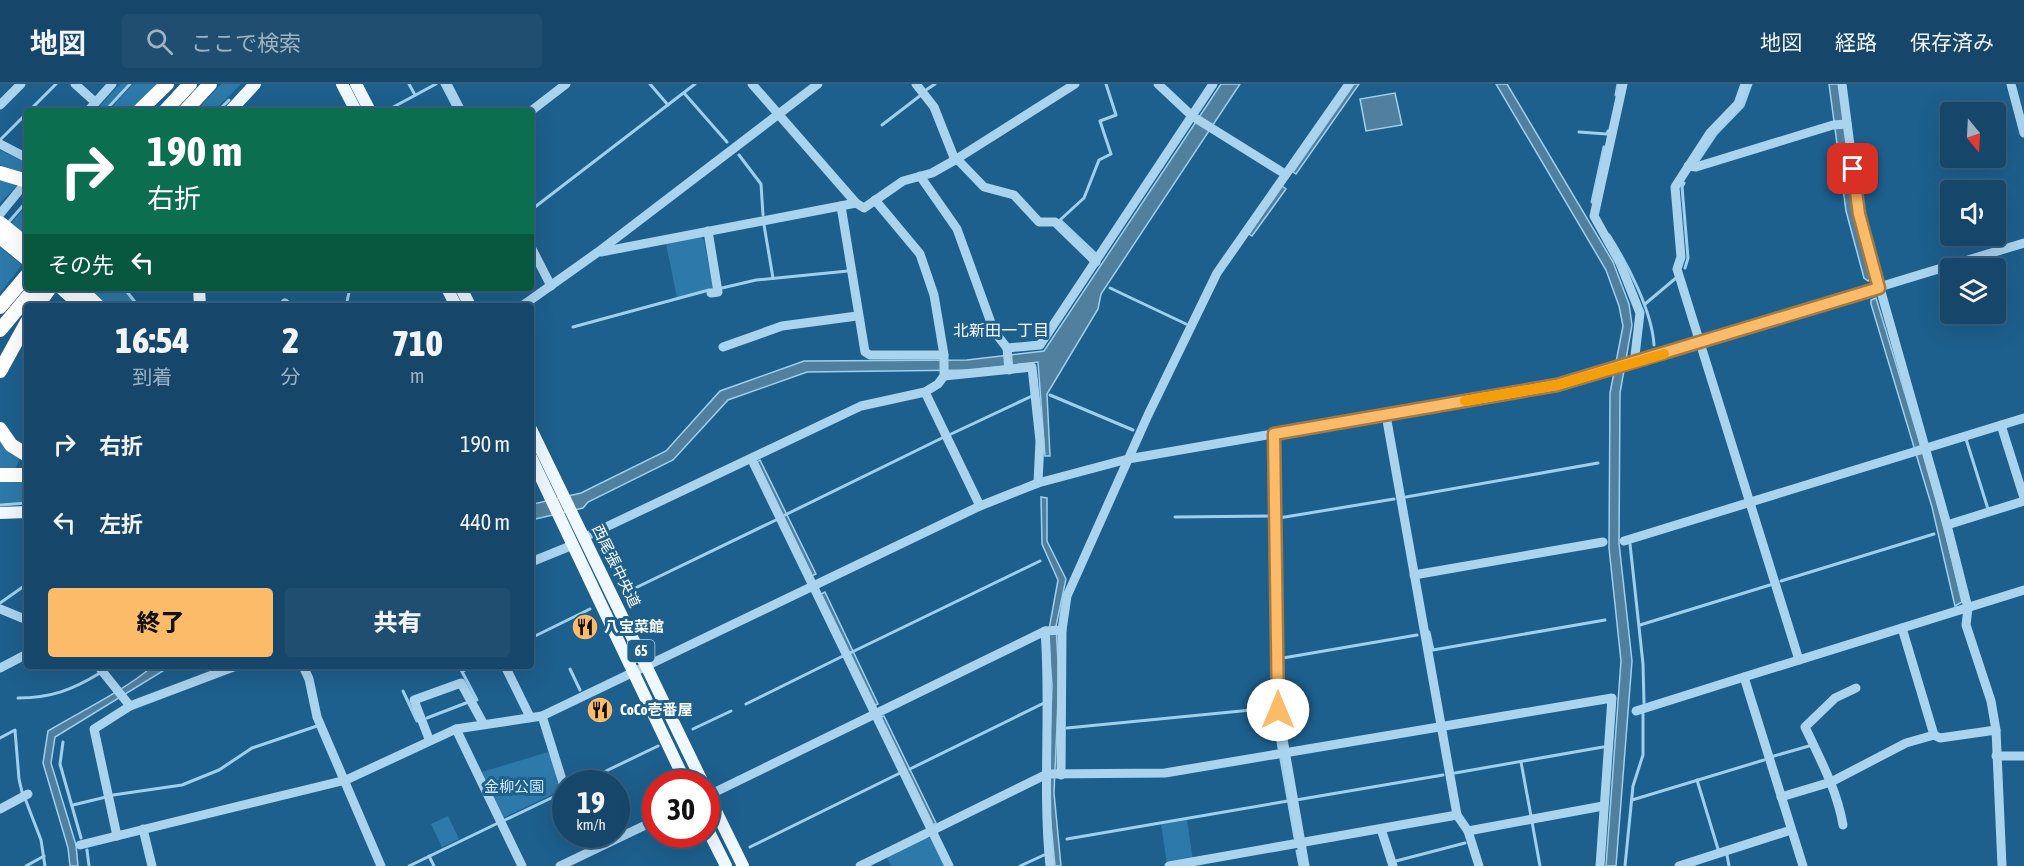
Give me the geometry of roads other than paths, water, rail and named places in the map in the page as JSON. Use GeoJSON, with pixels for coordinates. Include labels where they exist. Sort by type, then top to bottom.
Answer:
{"type":"FeatureCollection","features":[{"type":"Feature","properties":{"kind":"highway"},"geometry":{"type":"LineString","coordinates":[[142,108],[167,84]]}},
{"type":"Feature","properties":{"kind":"highway"},"geometry":{"type":"LineString","coordinates":[[168,108],[190,84]]}},
{"type":"Feature","properties":{"kind":"highway"},"geometry":{"type":"LineString","coordinates":[[188,108],[210,84]]}},
{"type":"Feature","properties":{"kind":"highway"},"geometry":{"type":"LineString","coordinates":[[0,173],[24,181]]}},
{"type":"Feature","properties":{"kind":"highway"},"geometry":{"type":"LineString","coordinates":[[0,223],[24,243]]}},
{"type":"Feature","properties":{"kind":"highway"},"geometry":{"type":"LineString","coordinates":[[0,237],[24,257]]}},
{"type":"Feature","properties":{"kind":"highway"},"geometry":{"type":"LineString","coordinates":[[0,307],[24,278]]}},
{"type":"Feature","properties":{"kind":"highway"},"geometry":{"type":"LineString","coordinates":[[0,330],[32,291]]}},
{"type":"Feature","properties":{"kind":"highway"},"geometry":{"type":"LineString","coordinates":[[41,303],[55,291]]}},
{"type":"Feature","properties":{"kind":"highway"},"geometry":{"type":"LineString","coordinates":[[63,291],[78,303]]}},
{"type":"Feature","properties":{"kind":"highway"},"geometry":{"type":"LineString","coordinates":[[82,291],[95,303]]}},
{"type":"Feature","properties":{"kind":"highway"},"geometry":{"type":"LineString","coordinates":[[0,371],[24,327]]}},
{"type":"Feature","properties":{"kind":"highway"},"geometry":{"type":"LineString","coordinates":[[0,429],[11,445],[24,453]]}},
{"type":"Feature","properties":{"kind":"highway"},"geometry":{"type":"LineString","coordinates":[[0,475],[24,475]]}},
{"type":"Feature","properties":{"kind":"main road"},"geometry":{"type":"LineString","coordinates":[[342,84],[354,108]]}},
{"type":"Feature","properties":{"kind":"main road"},"geometry":{"type":"LineString","coordinates":[[356,84],[368,108]]}},
{"type":"Feature","properties":{"kind":"main road"},"geometry":{"type":"LineString","coordinates":[[233,108],[253,85]]}},
{"type":"Feature","properties":{"kind":"main road","name":"西尾張中央道"},"geometry":{"type":"LineString","coordinates":[[534,435],[697,770]]}},
{"type":"Feature","properties":{"kind":"main road","name":"西尾張中央道"},"geometry":{"type":"LineString","coordinates":[[534,463],[680,770]]}},
{"type":"Feature","properties":{"kind":"main road"},"geometry":{"type":"LineString","coordinates":[[0,513],[24,512]]}},
{"type":"Feature","properties":{"kind":"main road"},"geometry":{"type":"LineString","coordinates":[[720,818],[743,866]]}},
{"type":"Feature","properties":{"kind":"main road"},"geometry":{"type":"LineString","coordinates":[[717,848],[726,866]]}},
{"type":"Feature","properties":{"kind":"street"},"geometry":{"type":"LineString","coordinates":[[0,105],[21,84]]}},
{"type":"Feature","properties":{"kind":"street"},"geometry":{"type":"LineString","coordinates":[[75,84],[95,102]]}},
{"type":"Feature","properties":{"kind":"street"},"geometry":{"type":"LineString","coordinates":[[90,108],[112,84]]}},
{"type":"Feature","properties":{"kind":"street"},"geometry":{"type":"LineString","coordinates":[[447,84],[459,108]]}},
{"type":"Feature","properties":{"kind":"street"},"geometry":{"type":"LineString","coordinates":[[534,109],[566,84]]}},
{"type":"Feature","properties":{"kind":"street"},"geometry":{"type":"LineString","coordinates":[[752,84],[860,205]]}},
{"type":"Feature","properties":{"kind":"street"},"geometry":{"type":"LineString","coordinates":[[526,303],[598,252],[818,84]]}},
{"type":"Feature","properties":{"kind":"street"},"geometry":{"type":"LineString","coordinates":[[916,84],[934,107],[956,159],[984,187],[1014,195],[1039,222],[1055,222],[1096,262]]}},
{"type":"Feature","properties":{"kind":"street"},"geometry":{"type":"LineString","coordinates":[[598,252],[840,206],[860,205],[875,200],[903,181],[920,176],[956,159],[1075,84]]}},
{"type":"Feature","properties":{"kind":"street"},"geometry":{"type":"LineString","coordinates":[[1158,84],[1193,117],[1285,174]]}},
{"type":"Feature","properties":{"kind":"street"},"geometry":{"type":"LineString","coordinates":[[1007,348],[1040,345],[1213,84]]}},
{"type":"Feature","properties":{"kind":"street"},"geometry":{"type":"LineString","coordinates":[[1053,774],[1049,684],[1053,631],[1066,596],[1128,459],[1217,273],[1349,84]]}},
{"type":"Feature","properties":{"kind":"street"},"geometry":{"type":"LineString","coordinates":[[1623,84],[1594,216],[1620,263],[1640,313],[1632,364]]}},
{"type":"Feature","properties":{"kind":"street"},"geometry":{"type":"LineString","coordinates":[[1745,84],[1738,104],[1710,132],[1675,187],[1681,257],[1677,269],[1702,342],[1799,660]]}},
{"type":"Feature","properties":{"kind":"street"},"geometry":{"type":"LineString","coordinates":[[1842,84],[1859,214],[1947,525],[1968,608],[1966,625],[1991,701],[1996,730],[2002,866]]}},
{"type":"Feature","properties":{"kind":"street"},"geometry":{"type":"LineString","coordinates":[[2011,84],[2024,133]]}},
{"type":"Feature","properties":{"kind":"street"},"geometry":{"type":"LineString","coordinates":[[1688,166],[1696,167],[1833,125],[1846,124]]}},
{"type":"Feature","properties":{"kind":"street"},"geometry":{"type":"LineString","coordinates":[[0,144],[24,156]]}},
{"type":"Feature","properties":{"kind":"street"},"geometry":{"type":"LineString","coordinates":[[920,176],[957,229],[994,331],[1007,348],[1009,370]]}},
{"type":"Feature","properties":{"kind":"street"},"geometry":{"type":"LineString","coordinates":[[0,214],[24,182]]}},
{"type":"Feature","properties":{"kind":"street"},"geometry":{"type":"LineString","coordinates":[[875,200],[920,254],[934,295],[944,356],[944,374]]}},
{"type":"Feature","properties":{"kind":"street"},"geometry":{"type":"LineString","coordinates":[[840,206],[857,316],[865,352],[870,355],[944,356]]}},
{"type":"Feature","properties":{"kind":"street"},"geometry":{"type":"LineString","coordinates":[[708,231],[718,292],[711,294]]}},
{"type":"Feature","properties":{"kind":"street"},"geometry":{"type":"LineString","coordinates":[[80,845],[346,780],[429,739],[456,729],[483,723],[542,716],[980,506],[1038,483],[1128,459],[1557,385],[2024,243]]}},
{"type":"Feature","properties":{"kind":"street"},"geometry":{"type":"LineString","coordinates":[[534,253],[551,286]]}},
{"type":"Feature","properties":{"kind":"street"},"geometry":{"type":"LineString","coordinates":[[723,347],[782,326],[857,316]]}},
{"type":"Feature","properties":{"kind":"street"},"geometry":{"type":"LineString","coordinates":[[585,537],[752,460],[861,406],[926,392],[944,374],[1032,367],[1040,441],[1038,483]]}},
{"type":"Feature","properties":{"kind":"street"},"geometry":{"type":"LineString","coordinates":[[926,392],[980,506]]}},
{"type":"Feature","properties":{"kind":"street"},"geometry":{"type":"LineString","coordinates":[[1386,415],[1457,815],[1468,831],[1479,866]]}},
{"type":"Feature","properties":{"kind":"street"},"geometry":{"type":"LineString","coordinates":[[1624,541],[2024,418]]}},
{"type":"Feature","properties":{"kind":"street"},"geometry":{"type":"LineString","coordinates":[[1947,525],[2024,500],[2001,425]]}},
{"type":"Feature","properties":{"kind":"street"},"geometry":{"type":"LineString","coordinates":[[1274,434],[1278,710],[1305,866]]}},
{"type":"Feature","properties":{"kind":"street"},"geometry":{"type":"LineString","coordinates":[[752,460],[949,866]]}},
{"type":"Feature","properties":{"kind":"street"},"geometry":{"type":"LineString","coordinates":[[1414,574],[1603,542]]}},
{"type":"Feature","properties":{"kind":"street"},"geometry":{"type":"LineString","coordinates":[[534,561],[573,545]]}},
{"type":"Feature","properties":{"kind":"street"},"geometry":{"type":"LineString","coordinates":[[1636,711],[2024,590]]}},
{"type":"Feature","properties":{"kind":"street"},"geometry":{"type":"LineString","coordinates":[[0,609],[24,619]]}},
{"type":"Feature","properties":{"kind":"street"},"geometry":{"type":"LineString","coordinates":[[1902,628],[1934,735]]}},
{"type":"Feature","properties":{"kind":"street"},"geometry":{"type":"LineString","coordinates":[[720,787],[1053,631]]}},
{"type":"Feature","properties":{"kind":"street"},"geometry":{"type":"LineString","coordinates":[[1050,866],[1053,774],[1053,631]]}},
{"type":"Feature","properties":{"kind":"street"},"geometry":{"type":"LineString","coordinates":[[0,668],[24,656]]}},
{"type":"Feature","properties":{"kind":"street"},"geometry":{"type":"LineString","coordinates":[[102,669],[127,703]]}},
{"type":"Feature","properties":{"kind":"street"},"geometry":{"type":"LineString","coordinates":[[117,836],[94,729],[127,703],[227,669]]}},
{"type":"Feature","properties":{"kind":"street"},"geometry":{"type":"LineString","coordinates":[[304,669],[309,679],[317,717],[381,866]]}},
{"type":"Feature","properties":{"kind":"street"},"geometry":{"type":"LineString","coordinates":[[506,669],[530,717]]}},
{"type":"Feature","properties":{"kind":"street"},"geometry":{"type":"LineString","coordinates":[[1744,677],[1803,866]]}},
{"type":"Feature","properties":{"kind":"street"},"geometry":{"type":"LineString","coordinates":[[429,739],[414,700],[461,683],[483,723]]}},
{"type":"Feature","properties":{"kind":"street"},"geometry":{"type":"LineString","coordinates":[[1843,825],[1840,806],[1831,782],[1805,727],[1835,698],[1856,688]]}},
{"type":"Feature","properties":{"kind":"street"},"geometry":{"type":"LineString","coordinates":[[860,866],[1053,774],[1165,773],[1612,698],[1600,866]]}},
{"type":"Feature","properties":{"kind":"street"},"geometry":{"type":"LineString","coordinates":[[542,716],[559,770]]}},
{"type":"Feature","properties":{"kind":"street"},"geometry":{"type":"LineString","coordinates":[[456,729],[522,866]]}},
{"type":"Feature","properties":{"kind":"street"},"geometry":{"type":"LineString","coordinates":[[1781,797],[1831,782],[1906,743],[1934,735],[1940,738],[1996,730]]}},
{"type":"Feature","properties":{"kind":"street"},"geometry":{"type":"LineString","coordinates":[[1996,756],[2024,756]]}},
{"type":"Feature","properties":{"kind":"street"},"geometry":{"type":"LineString","coordinates":[[0,809],[28,794]]}},
{"type":"Feature","properties":{"kind":"street"},"geometry":{"type":"LineString","coordinates":[[1468,831],[1603,806]]}},
{"type":"Feature","properties":{"kind":"street"},"geometry":{"type":"LineString","coordinates":[[1169,866],[1457,815]]}},
{"type":"Feature","properties":{"kind":"street"},"geometry":{"type":"LineString","coordinates":[[560,866],[642,827]]}},
{"type":"Feature","properties":{"kind":"street"},"geometry":{"type":"LineString","coordinates":[[143,829],[152,866]]}},
{"type":"Feature","properties":{"kind":"street"},"geometry":{"type":"LineString","coordinates":[[1381,829],[1393,866]]}},
{"type":"Feature","properties":{"kind":"street"},"geometry":{"type":"LineString","coordinates":[[1679,866],[1791,830]]}},
{"type":"Feature","properties":{"kind":"waterway"},"geometry":{"type":"LineString","coordinates":[[32,108],[56,84]]}},
{"type":"Feature","properties":{"kind":"waterway"},"geometry":{"type":"LineString","coordinates":[[108,108],[130,84]]}},
{"type":"Feature","properties":{"kind":"waterway"},"geometry":{"type":"LineString","coordinates":[[409,84],[415,95]]}},
{"type":"Feature","properties":{"kind":"waterway"},"geometry":{"type":"LineString","coordinates":[[392,108],[436,84]]}},
{"type":"Feature","properties":{"kind":"waterway"},"geometry":{"type":"LineString","coordinates":[[442,84],[454,108]]}},
{"type":"Feature","properties":{"kind":"waterway"},"geometry":{"type":"LineString","coordinates":[[650,84],[668,105]]}},
{"type":"Feature","properties":{"kind":"waterway"},"geometry":{"type":"LineString","coordinates":[[534,208],[695,84]]}},
{"type":"Feature","properties":{"kind":"waterway"},"geometry":{"type":"LineString","coordinates":[[926,90],[935,84]]}},
{"type":"Feature","properties":{"kind":"waterway"},"geometry":{"type":"LineString","coordinates":[[1095,253],[1060,220],[1084,198],[1099,160],[1111,154],[1100,121],[1116,115],[1106,84]]}},
{"type":"Feature","properties":{"kind":"waterway"},"geometry":{"type":"LineString","coordinates":[[1616,95],[1618,84]]}},
{"type":"Feature","properties":{"kind":"waterway"},"geometry":{"type":"LineString","coordinates":[[1698,161],[1716,134],[1743,106],[1751,84]]}},
{"type":"Feature","properties":{"kind":"waterway"},"geometry":{"type":"LineString","coordinates":[[684,93],[727,142]]}},
{"type":"Feature","properties":{"kind":"waterway"},"geometry":{"type":"LineString","coordinates":[[882,125],[921,95]]}},
{"type":"Feature","properties":{"kind":"waterway"},"geometry":{"type":"LineString","coordinates":[[221,108],[229,100]]}},
{"type":"Feature","properties":{"kind":"waterway"},"geometry":{"type":"LineString","coordinates":[[0,140],[24,116]]}},
{"type":"Feature","properties":{"kind":"waterway"},"geometry":{"type":"LineString","coordinates":[[1579,132],[1607,134],[1608,131]]}},
{"type":"Feature","properties":{"kind":"waterway"},"geometry":{"type":"LineString","coordinates":[[1592,202],[1604,147]]}},
{"type":"Feature","properties":{"kind":"waterway"},"geometry":{"type":"LineString","coordinates":[[739,155],[761,184],[763,215]]}},
{"type":"Feature","properties":{"kind":"waterway"},"geometry":{"type":"LineString","coordinates":[[1684,183],[1682,187],[1688,258],[1685,268]]}},
{"type":"Feature","properties":{"kind":"waterway"},"geometry":{"type":"LineString","coordinates":[[7,224],[24,204]]}},
{"type":"Feature","properties":{"kind":"waterway"},"geometry":{"type":"LineString","coordinates":[[764,225],[773,278]]}},
{"type":"Feature","properties":{"kind":"waterway"},"geometry":{"type":"LineString","coordinates":[[1609,235],[1624,260],[1644,303],[1654,345]]}},
{"type":"Feature","properties":{"kind":"waterway"},"geometry":{"type":"LineString","coordinates":[[722,288],[756,280],[848,271]]}},
{"type":"Feature","properties":{"kind":"waterway"},"geometry":{"type":"LineString","coordinates":[[1645,304],[1676,278]]}},
{"type":"Feature","properties":{"kind":"waterway"},"geometry":{"type":"LineString","coordinates":[[1110,288],[1186,324]]}},
{"type":"Feature","properties":{"kind":"waterway"},"geometry":{"type":"LineString","coordinates":[[573,327],[709,290]]}},
{"type":"Feature","properties":{"kind":"waterway"},"geometry":{"type":"LineString","coordinates":[[126,291],[136,303]]}},
{"type":"Feature","properties":{"kind":"waterway"},"geometry":{"type":"LineString","coordinates":[[347,303],[349,291]]}},
{"type":"Feature","properties":{"kind":"waterway"},"geometry":{"type":"LineString","coordinates":[[1050,395],[1133,430]]}},
{"type":"Feature","properties":{"kind":"waterway"},"geometry":{"type":"LineString","coordinates":[[949,435],[1032,396]]}},
{"type":"Feature","properties":{"kind":"waterway"},"geometry":{"type":"LineString","coordinates":[[785,515],[944,437]]}},
{"type":"Feature","properties":{"kind":"waterway"},"geometry":{"type":"LineString","coordinates":[[1966,439],[1988,509]]}},
{"type":"Feature","properties":{"kind":"waterway"},"geometry":{"type":"LineString","coordinates":[[1269,447],[1273,711],[1279,748]]}},
{"type":"Feature","properties":{"kind":"waterway"},"geometry":{"type":"LineString","coordinates":[[1406,497],[1598,463]]}},
{"type":"Feature","properties":{"kind":"waterway"},"geometry":{"type":"LineString","coordinates":[[1279,518],[1394,499]]}},
{"type":"Feature","properties":{"kind":"waterway"},"geometry":{"type":"LineString","coordinates":[[0,505],[24,503]]}},
{"type":"Feature","properties":{"kind":"waterway"},"geometry":{"type":"LineString","coordinates":[[1175,517],[1271,516]]}},
{"type":"Feature","properties":{"kind":"waterway"},"geometry":{"type":"LineString","coordinates":[[627,592],[778,519]]}},
{"type":"Feature","properties":{"kind":"waterway"},"geometry":{"type":"LineString","coordinates":[[1781,581],[1934,534]]}},
{"type":"Feature","properties":{"kind":"waterway"},"geometry":{"type":"LineString","coordinates":[[1630,544],[1643,664],[1644,703]]}},
{"type":"Feature","properties":{"kind":"waterway"},"geometry":{"type":"LineString","coordinates":[[850,653],[1040,561]]}},
{"type":"Feature","properties":{"kind":"waterway"},"geometry":{"type":"LineString","coordinates":[[1640,625],[1770,585]]}},
{"type":"Feature","properties":{"kind":"waterway"},"geometry":{"type":"LineString","coordinates":[[0,603],[24,586]]}},
{"type":"Feature","properties":{"kind":"waterway"},"geometry":{"type":"LineString","coordinates":[[534,637],[590,609]]}},
{"type":"Feature","properties":{"kind":"waterway"},"geometry":{"type":"LineString","coordinates":[[1429,632],[1433,650],[1605,620]]}},
{"type":"Feature","properties":{"kind":"waterway"},"geometry":{"type":"LineString","coordinates":[[1283,658],[1417,635]]}},
{"type":"Feature","properties":{"kind":"waterway"},"geometry":{"type":"LineString","coordinates":[[746,704],[843,656]]}},
{"type":"Feature","properties":{"kind":"waterway"},"geometry":{"type":"LineString","coordinates":[[461,669],[477,700]]}},
{"type":"Feature","properties":{"kind":"waterway"},"geometry":{"type":"LineString","coordinates":[[463,671],[467,669]]}},
{"type":"Feature","properties":{"kind":"waterway"},"geometry":{"type":"LineString","coordinates":[[570,669],[580,690]]}},
{"type":"Feature","properties":{"kind":"waterway"},"geometry":{"type":"LineString","coordinates":[[18,698],[61,692],[100,673]]}},
{"type":"Feature","properties":{"kind":"waterway"},"geometry":{"type":"LineString","coordinates":[[403,691],[417,721]]}},
{"type":"Feature","properties":{"kind":"waterway"},"geometry":{"type":"LineString","coordinates":[[427,718],[466,703]]}},
{"type":"Feature","properties":{"kind":"waterway"},"geometry":{"type":"LineString","coordinates":[[910,769],[1044,703]]}},
{"type":"Feature","properties":{"kind":"waterway"},"geometry":{"type":"LineString","coordinates":[[1067,728],[1273,708]]}},
{"type":"Feature","properties":{"kind":"waterway"},"geometry":{"type":"LineString","coordinates":[[693,729],[731,711]]}},
{"type":"Feature","properties":{"kind":"waterway"},"geometry":{"type":"LineString","coordinates":[[1625,866],[1633,786],[1643,755],[1643,714]]}},
{"type":"Feature","properties":{"kind":"waterway"},"geometry":{"type":"LineString","coordinates":[[113,795],[182,785],[219,770],[252,748],[317,726]]}},
{"type":"Feature","properties":{"kind":"waterway"},"geometry":{"type":"LineString","coordinates":[[0,738],[15,730],[22,792]]}},
{"type":"Feature","properties":{"kind":"waterway"},"geometry":{"type":"LineString","coordinates":[[63,742],[60,764],[81,838]]}},
{"type":"Feature","properties":{"kind":"waterway"},"geometry":{"type":"LineString","coordinates":[[608,770],[658,746]]}},
{"type":"Feature","properties":{"kind":"waterway"},"geometry":{"type":"LineString","coordinates":[[1774,756],[1809,746]]}},
{"type":"Feature","properties":{"kind":"waterway"},"geometry":{"type":"LineString","coordinates":[[1455,773],[1603,747]]}},
{"type":"Feature","properties":{"kind":"waterway"},"geometry":{"type":"LineString","coordinates":[[1281,759],[1295,838]]}},
{"type":"Feature","properties":{"kind":"waterway"},"geometry":{"type":"LineString","coordinates":[[1632,800],[1764,760]]}},
{"type":"Feature","properties":{"kind":"waterway"},"geometry":{"type":"LineString","coordinates":[[1521,762],[1531,816]]}},
{"type":"Feature","properties":{"kind":"waterway"},"geometry":{"type":"LineString","coordinates":[[750,847],[900,773]]}},
{"type":"Feature","properties":{"kind":"waterway"},"geometry":{"type":"LineString","coordinates":[[1296,800],[1443,775]]}},
{"type":"Feature","properties":{"kind":"waterway"},"geometry":{"type":"LineString","coordinates":[[1697,780],[1718,849]]}},
{"type":"Feature","properties":{"kind":"waterway"},"geometry":{"type":"LineString","coordinates":[[73,805],[106,797]]}},
{"type":"Feature","properties":{"kind":"waterway"},"geometry":{"type":"LineString","coordinates":[[505,820],[552,798]]}},
{"type":"Feature","properties":{"kind":"waterway"},"geometry":{"type":"LineString","coordinates":[[26,801],[41,840],[45,866]]}},
{"type":"Feature","properties":{"kind":"waterway"},"geometry":{"type":"LineString","coordinates":[[1067,839],[1288,801]]}},
{"type":"Feature","properties":{"kind":"waterway"},"geometry":{"type":"LineString","coordinates":[[1532,822],[1540,866]]}},
{"type":"Feature","properties":{"kind":"waterway"},"geometry":{"type":"LineString","coordinates":[[409,866],[496,824]]}},
{"type":"Feature","properties":{"kind":"waterway"},"geometry":{"type":"LineString","coordinates":[[1396,861],[1465,843]]}},
{"type":"Feature","properties":{"kind":"waterway"},"geometry":{"type":"LineString","coordinates":[[87,850],[89,866]]}},
{"type":"Feature","properties":{"kind":"waterway"},"geometry":{"type":"LineString","coordinates":[[1297,851],[1300,866]]}},
{"type":"Feature","properties":{"kind":"waterway"},"geometry":{"type":"LineString","coordinates":[[1020,866],[1044,855]]}},
{"type":"Feature","properties":{"kind":"waterway"},"geometry":{"type":"LineString","coordinates":[[1727,855],[1729,866]]}},
{"type":"Feature","properties":{"kind":"waterway"},"geometry":{"type":"LineString","coordinates":[[26,866],[44,856]]}},
{"type":"Feature","properties":{"kind":"waterway"},"geometry":{"type":"LineString","coordinates":[[429,856],[434,866]]}},
{"type":"Feature","properties":{"kind":"place","name":"八宝菜館"},"geometry":{"type":"Point","coordinates":[585,627]}},
{"type":"Feature","properties":{"kind":"place","name":"CoCo壱番屋"},"geometry":{"type":"Point","coordinates":[600,710]}},
{"type":"Feature","properties":{"kind":"district","name":"北新田一丁目"},"geometry":{"type":"Point","coordinates":[1001,330]}},
{"type":"Feature","properties":{"kind":"park label","name":"金柳公園"},"geometry":{"type":"Point","coordinates":[514,787]}}]}
